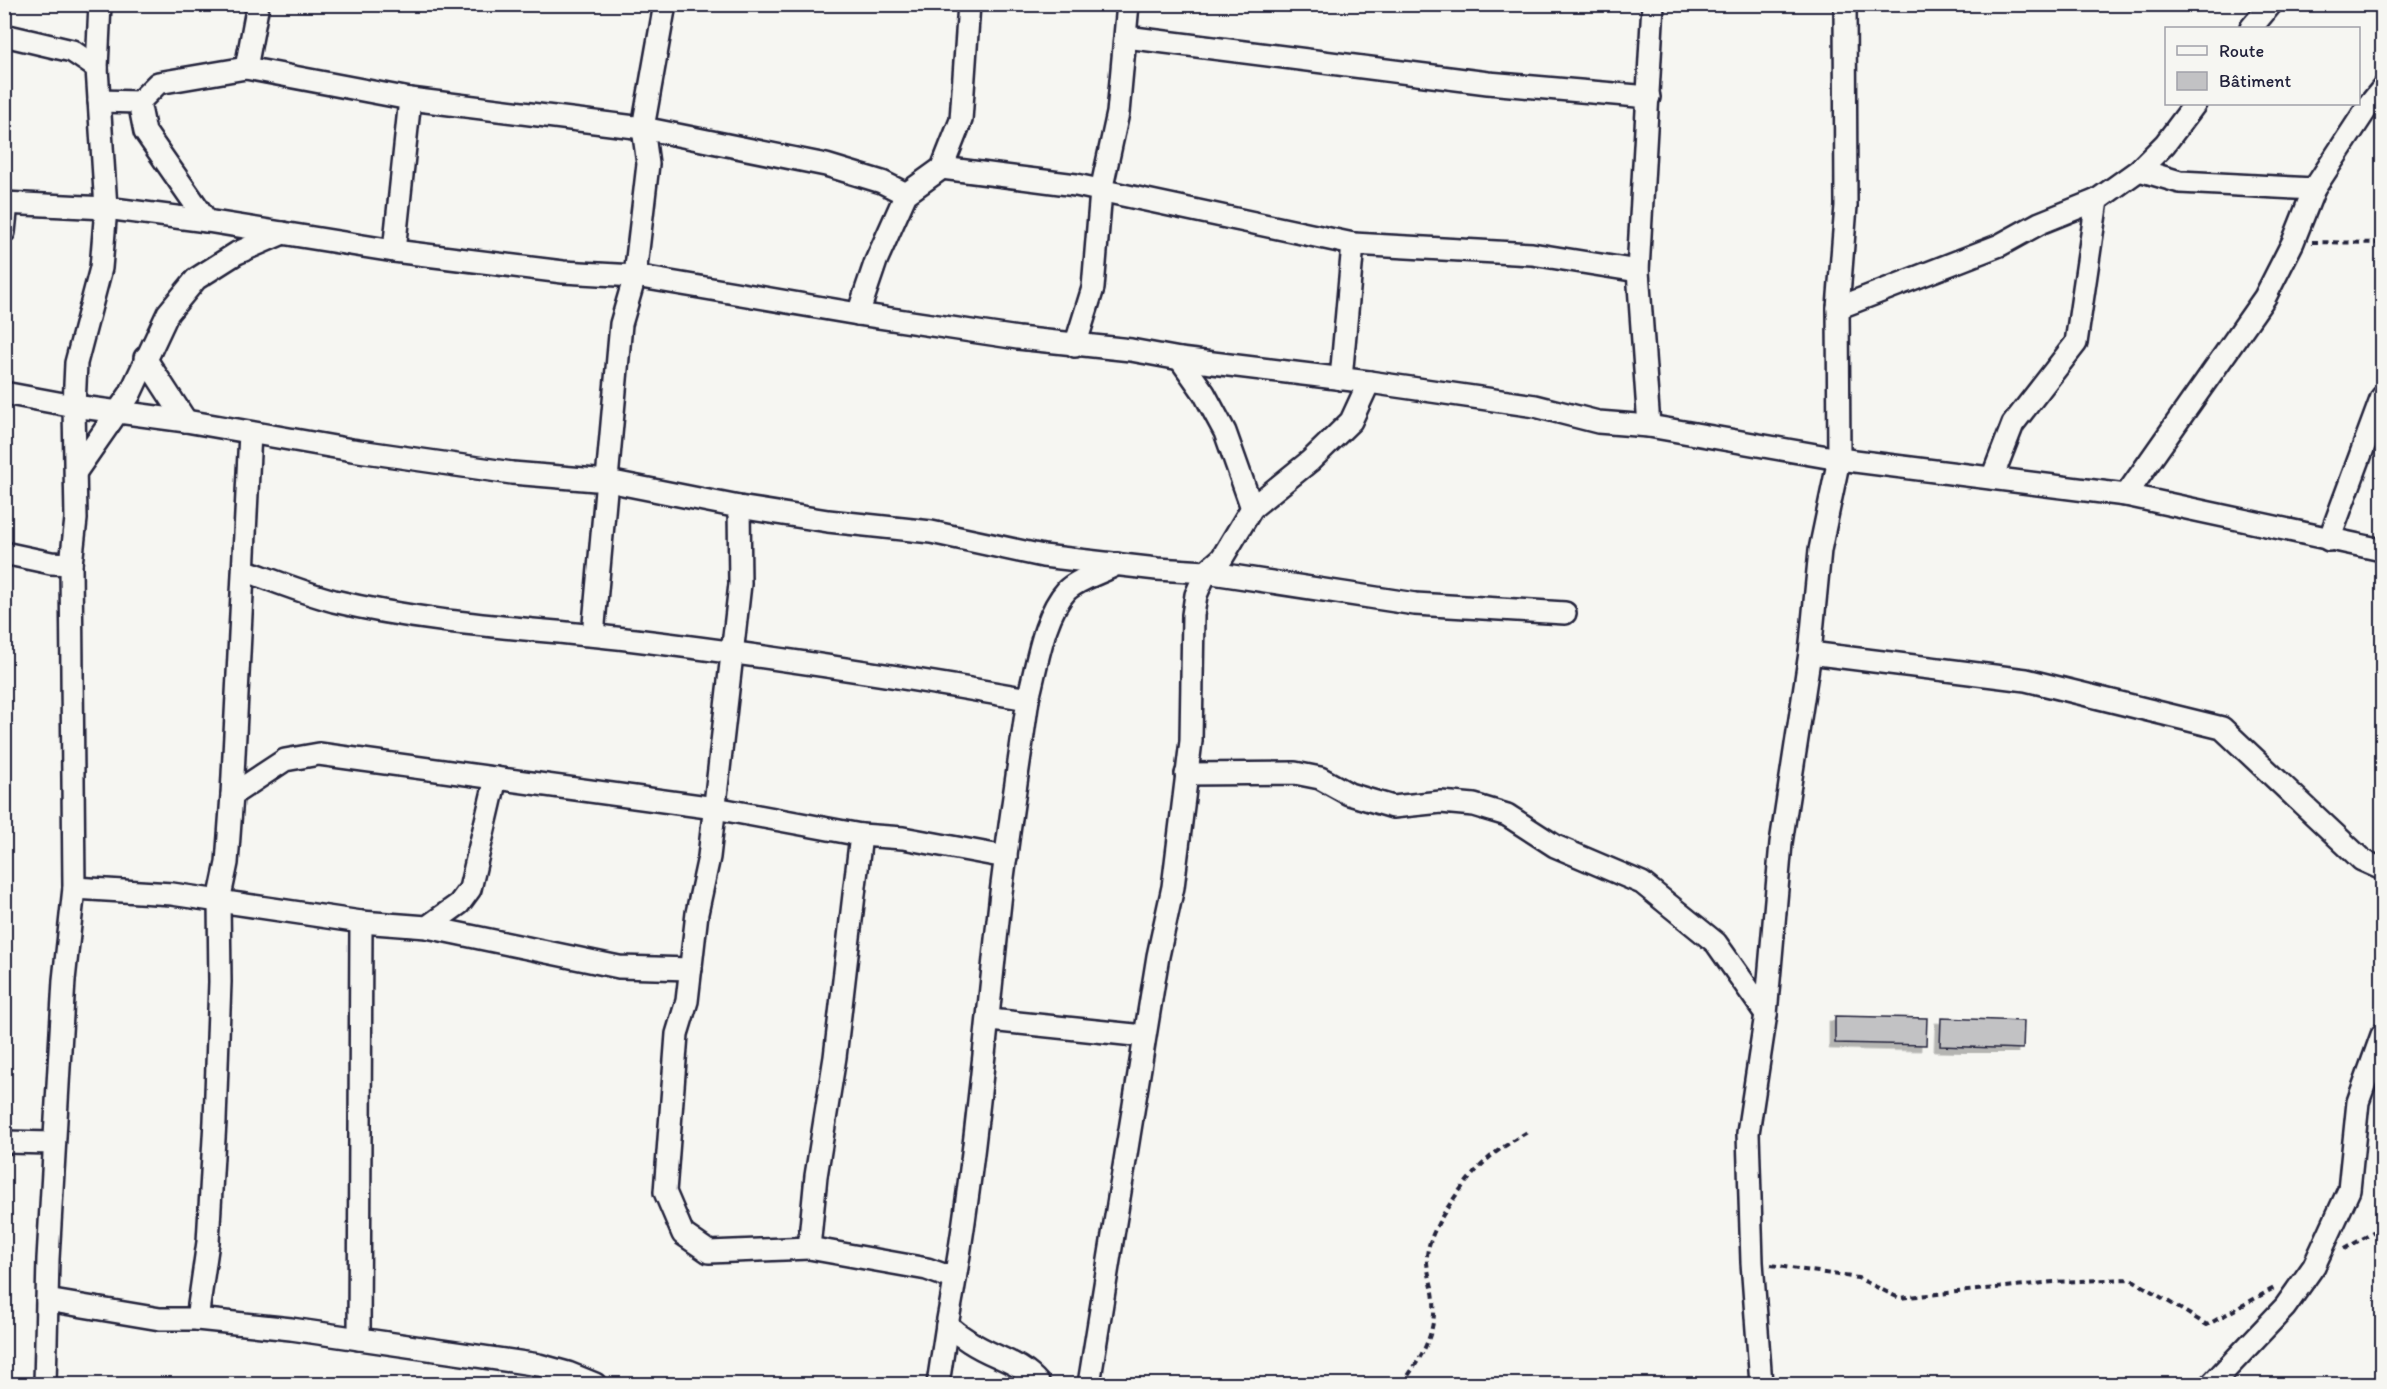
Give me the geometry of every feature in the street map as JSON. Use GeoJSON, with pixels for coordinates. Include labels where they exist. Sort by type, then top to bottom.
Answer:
{"type":"FeatureCollection","features":[{"type":"Feature","properties":{"kind":"street"},"geometry":{"type":"LineString","coordinates":[[45,1384],[54,1143],[64,981],[74,888],[71,564],[76,519],[77,470],[74,406],[76,363],[100,267],[106,208],[97,68],[100,4]]}},
{"type":"Feature","properties":{"kind":"street"},"geometry":{"type":"LineString","coordinates":[[246,68],[258,4]]}},
{"type":"Feature","properties":{"kind":"street"},"geometry":{"type":"LineString","coordinates":[[593,635],[621,324],[635,276],[648,164],[643,128],[665,4]]}},
{"type":"Feature","properties":{"kind":"street"},"geometry":{"type":"LineString","coordinates":[[858,314],[876,261],[906,194],[942,168],[961,120],[969,4]]}},
{"type":"Feature","properties":{"kind":"street"},"geometry":{"type":"LineString","coordinates":[[1075,346],[1093,288],[1101,191],[1118,113],[1128,4]]}},
{"type":"Feature","properties":{"kind":"street"},"geometry":{"type":"LineString","coordinates":[[1650,426],[1638,271],[1653,4]]}},
{"type":"Feature","properties":{"kind":"street"},"geometry":{"type":"LineString","coordinates":[[1761,1384],[1752,1262],[1748,1133],[1766,1014],[1781,843],[1810,653],[1820,550],[1839,459],[1838,308],[1846,207],[1845,4]]}},
{"type":"Feature","properties":{"kind":"street"},"geometry":{"type":"LineString","coordinates":[[2252,27],[2271,4]]}},
{"type":"Feature","properties":{"kind":"street"},"geometry":{"type":"LineString","coordinates":[[4,35],[72,51],[97,68]]}},
{"type":"Feature","properties":{"kind":"street"},"geometry":{"type":"LineString","coordinates":[[1126,37],[1488,82],[1649,97]]}},
{"type":"Feature","properties":{"kind":"street"},"geometry":{"type":"LineString","coordinates":[[99,101],[139,102],[158,82],[246,68],[410,99],[643,128],[826,165],[882,182],[906,194]]}},
{"type":"Feature","properties":{"kind":"street"},"geometry":{"type":"LineString","coordinates":[[2126,495],[2265,297],[2293,242],[2314,189],[2382,89]]}},
{"type":"Feature","properties":{"kind":"street"},"geometry":{"type":"LineString","coordinates":[[394,251],[410,99]]}},
{"type":"Feature","properties":{"kind":"street"},"geometry":{"type":"LineString","coordinates":[[139,102],[145,132],[207,221]]}},
{"type":"Feature","properties":{"kind":"street"},"geometry":{"type":"LineString","coordinates":[[1838,308],[1990,249],[2040,223],[2097,200],[2139,170],[2165,144],[2194,105]]}},
{"type":"Feature","properties":{"kind":"street"},"geometry":{"type":"LineString","coordinates":[[942,168],[1076,185],[1353,244],[1532,254],[1638,271]]}},
{"type":"Feature","properties":{"kind":"street"},"geometry":{"type":"LineString","coordinates":[[2139,170],[2180,182],[2314,189]]}},
{"type":"Feature","properties":{"kind":"street"},"geometry":{"type":"LineString","coordinates":[[1992,478],[2013,424],[2076,343],[2097,200]]}},
{"type":"Feature","properties":{"kind":"street"},"geometry":{"type":"LineString","coordinates":[[4,232],[6,203],[106,208],[207,221],[394,251],[563,272],[635,276],[858,314],[1075,346],[1131,350],[1180,359],[1369,382],[1535,406],[1598,422],[1650,426],[1839,459],[2126,495],[2382,550]]}},
{"type":"Feature","properties":{"kind":"street"},"geometry":{"type":"LineString","coordinates":[[77,470],[130,394],[145,358],[168,314],[196,279],[237,253],[284,233]]}},
{"type":"Feature","properties":{"kind":"street"},"geometry":{"type":"LineString","coordinates":[[1341,379],[1353,244]]}},
{"type":"Feature","properties":{"kind":"street"},"geometry":{"type":"LineString","coordinates":[[145,358],[186,421]]}},
{"type":"Feature","properties":{"kind":"street"},"geometry":{"type":"LineString","coordinates":[[1180,359],[1204,393],[1225,432],[1252,508]]}},
{"type":"Feature","properties":{"kind":"street"},"geometry":{"type":"LineString","coordinates":[[1089,1384],[1144,1036],[1173,887],[1191,741],[1193,615],[1196,595],[1206,572],[1222,558],[1252,508],[1311,461],[1351,421],[1369,382]]}},
{"type":"Feature","properties":{"kind":"street"},"geometry":{"type":"LineString","coordinates":[[5,394],[512,473],[608,481],[739,507],[828,521],[931,532],[1043,556],[1206,572],[1415,604],[1565,613]]}},
{"type":"Feature","properties":{"kind":"street"},"geometry":{"type":"LineString","coordinates":[[2329,540],[2382,397]]}},
{"type":"Feature","properties":{"kind":"street"},"geometry":{"type":"LineString","coordinates":[[197,1319],[208,1242],[220,982],[219,900],[226,863],[232,795],[250,433]]}},
{"type":"Feature","properties":{"kind":"street"},"geometry":{"type":"LineString","coordinates":[[739,507],[740,584],[708,857],[697,913],[687,1001],[677,1034],[665,1192],[683,1234],[709,1252],[809,1248],[927,1269],[955,1279]]}},
{"type":"Feature","properties":{"kind":"street"},"geometry":{"type":"LineString","coordinates":[[4,553],[51,563],[71,564]]}},
{"type":"Feature","properties":{"kind":"street"},"geometry":{"type":"LineString","coordinates":[[938,1384],[955,1279],[990,1020],[1006,857],[1028,699],[1046,628],[1067,591],[1117,564]]}},
{"type":"Feature","properties":{"kind":"street"},"geometry":{"type":"LineString","coordinates":[[244,570],[334,601],[397,613],[515,630],[593,635],[732,652],[1028,699]]}},
{"type":"Feature","properties":{"kind":"street"},"geometry":{"type":"LineString","coordinates":[[1810,653],[2026,680],[2222,728],[2362,860],[2382,869]]}},
{"type":"Feature","properties":{"kind":"street"},"geometry":{"type":"LineString","coordinates":[[232,795],[285,760],[319,754],[714,808],[861,835],[903,838],[1006,857]]}},
{"type":"Feature","properties":{"kind":"street"},"geometry":{"type":"LineString","coordinates":[[1186,774],[1295,773],[1320,778],[1349,794],[1393,807],[1441,802],[1474,806],[1508,815],[1555,846],[1642,883],[1716,943],[1766,1014]]}},
{"type":"Feature","properties":{"kind":"street"},"geometry":{"type":"LineString","coordinates":[[427,927],[459,904],[470,889],[496,778]]}},
{"type":"Feature","properties":{"kind":"street"},"geometry":{"type":"LineString","coordinates":[[809,1248],[861,835]]}},
{"type":"Feature","properties":{"kind":"street"},"geometry":{"type":"LineString","coordinates":[[74,888],[172,894],[361,922],[427,927],[619,967],[691,969]]}},
{"type":"Feature","properties":{"kind":"street"},"geometry":{"type":"LineString","coordinates":[[359,1339],[361,922]]}},
{"type":"Feature","properties":{"kind":"street"},"geometry":{"type":"LineString","coordinates":[[990,1020],[1144,1036]]}},
{"type":"Feature","properties":{"kind":"street"},"geometry":{"type":"LineString","coordinates":[[2212,1384],[2285,1307],[2314,1266],[2349,1190],[2358,1102],[2382,1035]]}},
{"type":"Feature","properties":{"kind":"street"},"geometry":{"type":"LineString","coordinates":[[4,1142],[54,1143]]}},
{"type":"Feature","properties":{"kind":"street"},"geometry":{"type":"LineString","coordinates":[[47,1300],[160,1319],[197,1319],[539,1365],[595,1384]]}},
{"type":"Feature","properties":{"kind":"street"},"geometry":{"type":"LineString","coordinates":[[946,1325],[970,1343],[1016,1364],[1030,1373],[1039,1384]]}},
{"type":"Feature","properties":{"kind":"path"},"geometry":{"type":"LineString","coordinates":[[2293,242],[2382,243]]}},
{"type":"Feature","properties":{"kind":"path"},"geometry":{"type":"LineString","coordinates":[[1401,1384],[1422,1359],[1434,1328],[1434,1296],[1427,1256],[1439,1222],[1473,1173],[1493,1154],[1529,1131]]}},
{"type":"Feature","properties":{"kind":"path"},"geometry":{"type":"LineString","coordinates":[[2342,1250],[2382,1228]]}},
{"type":"Feature","properties":{"kind":"path"},"geometry":{"type":"LineString","coordinates":[[1752,1262],[1858,1278],[1899,1298],[2054,1282],[2131,1279],[2207,1325],[2275,1287]]}},
{"type":"Feature","properties":{"kind":"building"},"geometry":{"type":"Polygon","coordinates":[[[1835,1016],[1927,1018],[1926,1045],[1835,1043],[1835,1016]]]}},
{"type":"Feature","properties":{"kind":"building"},"geometry":{"type":"Polygon","coordinates":[[[1941,1018],[2024,1021],[2023,1049],[1940,1046],[1941,1018]]]}}]}
